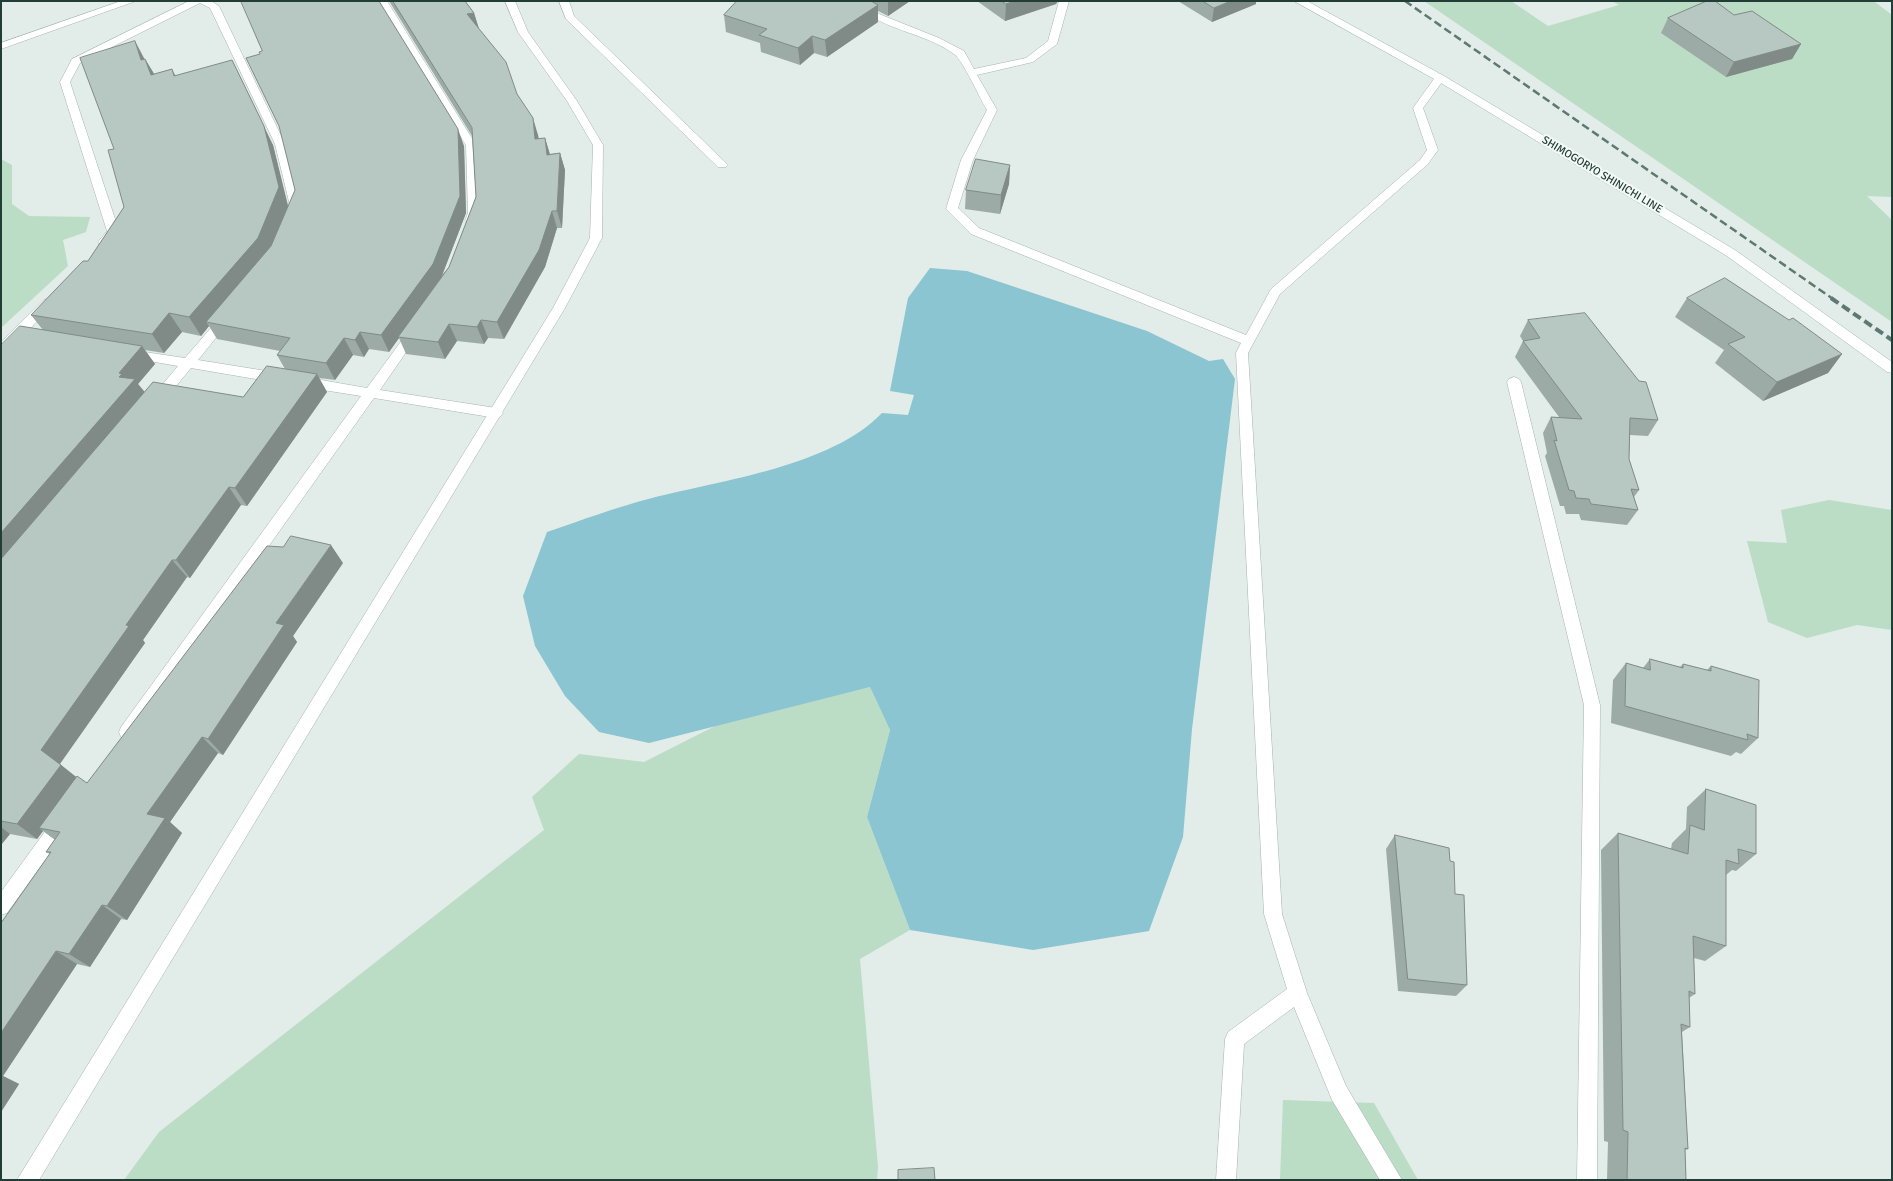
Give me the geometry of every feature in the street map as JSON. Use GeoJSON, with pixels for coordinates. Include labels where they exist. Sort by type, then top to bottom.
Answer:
{"type":"FeatureCollection","features":[{"type":"Feature","properties":{"kind":"street"},"geometry":{"type":"LineString","coordinates":[[1,46],[131,1]]}},
{"type":"Feature","properties":{"kind":"street"},"geometry":{"type":"LineString","coordinates":[[96,253],[113,231],[66,82],[76,61],[197,1]]}},
{"type":"Feature","properties":{"kind":"street"},"geometry":{"type":"LineString","coordinates":[[202,1],[214,6],[280,144],[296,206],[289,224]]}},
{"type":"Feature","properties":{"kind":"street"},"geometry":{"type":"LineString","coordinates":[[382,1],[471,145],[474,214],[468,231]]}},
{"type":"Feature","properties":{"kind":"street"},"geometry":{"type":"LineString","coordinates":[[27,1180],[496,413],[559,308],[596,238],[598,145],[572,101],[524,32],[510,1]]}},
{"type":"Feature","properties":{"kind":"street"},"geometry":{"type":"LineString","coordinates":[[564,1],[569,17],[722,164]]}},
{"type":"Feature","properties":{"kind":"street"},"geometry":{"type":"LineString","coordinates":[[858,1],[876,16],[936,40],[960,53],[992,110],[967,160],[952,209],[975,232],[1249,341]]}},
{"type":"Feature","properties":{"kind":"street"},"geometry":{"type":"LineString","coordinates":[[971,73],[1029,60],[1053,42],[1064,1]]}},
{"type":"Feature","properties":{"kind":"street","name":"SHIMOGORYO SHINICHI LINE"},"geometry":{"type":"LineString","coordinates":[[1299,1],[1440,78],[1731,253],[1892,369]]}},
{"type":"Feature","properties":{"kind":"street"},"geometry":{"type":"LineString","coordinates":[[1392,1180],[1339,1093],[1298,993],[1273,914],[1242,354],[1275,292],[1424,162],[1433,150],[1418,108],[1440,78]]}},
{"type":"Feature","properties":{"kind":"street"},"geometry":{"type":"LineString","coordinates":[[1,350],[57,294]]}},
{"type":"Feature","properties":{"kind":"street"},"geometry":{"type":"LineString","coordinates":[[150,409],[232,311]]}},
{"type":"Feature","properties":{"kind":"street"},"geometry":{"type":"LineString","coordinates":[[117,746],[421,322]]}},
{"type":"Feature","properties":{"kind":"street"},"geometry":{"type":"LineString","coordinates":[[16,335],[35,338]]}},
{"type":"Feature","properties":{"kind":"street"},"geometry":{"type":"LineString","coordinates":[[121,352],[496,413]]}},
{"type":"Feature","properties":{"kind":"street"},"geometry":{"type":"LineString","coordinates":[[1514,382],[1592,705],[1587,1180]]}},
{"type":"Feature","properties":{"kind":"street"},"geometry":{"type":"LineString","coordinates":[[1,906],[71,810]]}},
{"type":"Feature","properties":{"kind":"street"},"geometry":{"type":"LineString","coordinates":[[1226,1180],[1235,1039],[1298,993]]}},
{"type":"Feature","properties":{"kind":"green space"},"geometry":{"type":"Polygon","coordinates":[[[1424,1],[1511,1],[1548,26],[1619,5],[1612,1],[1876,1],[1892,15],[1892,197],[1867,196],[1892,220],[1892,322],[1424,1]]]}},
{"type":"Feature","properties":{"kind":"green space"},"geometry":{"type":"Polygon","coordinates":[[[1,159],[12,165],[12,204],[29,216],[90,217],[86,232],[63,240],[68,266],[1,328],[1,159]]]}},
{"type":"Feature","properties":{"kind":"green space"},"geometry":{"type":"Polygon","coordinates":[[[1829,500],[1892,510],[1892,630],[1857,625],[1807,638],[1768,622],[1747,541],[1787,543],[1781,510],[1829,500]]]}},
{"type":"Feature","properties":{"kind":"green space"},"geometry":{"type":"Polygon","coordinates":[[[870,687],[890,730],[867,817],[910,930],[860,959],[878,1167],[877,1180],[124,1180],[159,1132],[544,830],[532,797],[579,754],[644,762],[721,723],[870,687]]]}},
{"type":"Feature","properties":{"kind":"green space"},"geometry":{"type":"Polygon","coordinates":[[[1283,1100],[1374,1103],[1418,1180],[1280,1180],[1283,1100]]]}},
{"type":"Feature","properties":{"kind":"water"},"geometry":{"type":"Polygon","coordinates":[[[930,268],[967,271],[1147,331],[1209,361],[1223,359],[1235,379],[1192,729],[1183,837],[1149,931],[1033,950],[910,930],[867,817],[890,730],[870,687],[649,743],[599,732],[565,696],[535,646],[523,596],[547,532],[639,502],[774,469],[835,446],[860,431],[882,413],[908,415],[914,395],[890,391],[908,298],[930,268]]]}},
{"type":"Feature","properties":{"kind":"building"},"geometry":{"type":"Polygon","coordinates":[[[241,1],[379,1],[458,129],[460,196],[433,264],[381,335],[360,332],[355,340],[344,338],[326,363],[277,355],[290,338],[206,322],[271,246],[295,190],[279,126],[246,58],[260,54],[259,52],[262,51],[241,1]]]}},
{"type":"Feature","properties":{"kind":"building"},"geometry":{"type":"Polygon","coordinates":[[[393,1],[465,1],[474,13],[467,14],[506,62],[517,94],[533,118],[535,139],[545,138],[547,155],[560,153],[557,211],[552,211],[539,250],[497,322],[481,320],[477,327],[449,324],[438,342],[398,337],[449,267],[476,197],[472,128],[393,1]]]}},
{"type":"Feature","properties":{"kind":"building"},"geometry":{"type":"Polygon","coordinates":[[[737,1],[871,1],[878,5],[825,40],[812,36],[798,48],[759,35],[767,29],[724,15],[737,1]]]}},
{"type":"Feature","properties":{"kind":"building"},"geometry":{"type":"Polygon","coordinates":[[[1002,1],[1015,1],[1006,4],[1002,1]]]}},
{"type":"Feature","properties":{"kind":"building"},"geometry":{"type":"Polygon","coordinates":[[[1203,1],[1231,1],[1214,8],[1203,1]]]}},
{"type":"Feature","properties":{"kind":"building"},"geometry":{"type":"Polygon","coordinates":[[[1707,1],[1715,1],[1734,15],[1752,11],[1801,44],[1734,62],[1668,18],[1707,1]]]}},
{"type":"Feature","properties":{"kind":"building"},"geometry":{"type":"Polygon","coordinates":[[[135,41],[141,60],[145,59],[151,75],[172,69],[174,76],[232,60],[264,126],[279,187],[258,238],[189,317],[169,313],[152,334],[31,315],[83,261],[88,261],[124,207],[108,150],[114,149],[80,58],[135,41]]]}},
{"type":"Feature","properties":{"kind":"building"},"geometry":{"type":"Polygon","coordinates":[[[976,159],[1010,165],[1001,195],[966,190],[976,159]]]}},
{"type":"Feature","properties":{"kind":"building"},"geometry":{"type":"Polygon","coordinates":[[[1725,278],[1789,320],[1793,318],[1842,354],[1777,382],[1728,344],[1745,337],[1687,298],[1725,278]]]}},
{"type":"Feature","properties":{"kind":"building"},"geometry":{"type":"Polygon","coordinates":[[[1585,313],[1639,381],[1646,382],[1658,420],[1630,418],[1629,459],[1639,490],[1631,489],[1638,510],[1591,504],[1589,499],[1576,498],[1574,491],[1569,490],[1554,440],[1557,441],[1551,417],[1582,419],[1523,341],[1540,338],[1528,320],[1585,313]]]}},
{"type":"Feature","properties":{"kind":"building"},"geometry":{"type":"Polygon","coordinates":[[[20,326],[142,346],[119,373],[122,374],[119,377],[135,379],[1,533],[1,345],[20,326]]]}},
{"type":"Feature","properties":{"kind":"building"},"geometry":{"type":"Polygon","coordinates":[[[267,366],[317,374],[235,488],[229,487],[176,560],[172,560],[126,625],[129,626],[41,750],[61,765],[17,824],[1,821],[1,559],[153,382],[243,397],[267,366]]]}},
{"type":"Feature","properties":{"kind":"building"},"geometry":{"type":"Polygon","coordinates":[[[291,536],[331,545],[276,623],[284,625],[208,739],[202,737],[147,814],[165,818],[107,906],[102,905],[69,954],[56,951],[1,1033],[1,923],[51,852],[46,852],[60,832],[39,828],[77,776],[87,783],[267,546],[283,547],[291,536]]]}},
{"type":"Feature","properties":{"kind":"building"},"geometry":{"type":"Polygon","coordinates":[[[1650,659],[1683,668],[1683,664],[1711,671],[1711,666],[1759,680],[1758,738],[1747,734],[1748,740],[1625,706],[1626,663],[1650,670],[1650,659]]]}},
{"type":"Feature","properties":{"kind":"building"},"geometry":{"type":"Polygon","coordinates":[[[1706,789],[1756,805],[1756,854],[1738,849],[1739,864],[1726,860],[1726,946],[1693,936],[1695,994],[1689,991],[1690,1027],[1681,1024],[1688,1149],[1685,1148],[1686,1180],[1627,1180],[1628,1132],[1623,1130],[1618,833],[1688,854],[1690,825],[1704,830],[1706,789]]]}},
{"type":"Feature","properties":{"kind":"building"},"geometry":{"type":"Polygon","coordinates":[[[1395,835],[1449,848],[1450,861],[1454,862],[1455,894],[1464,895],[1467,985],[1408,979],[1395,835]]]}},
{"type":"Feature","properties":{"kind":"building"},"geometry":{"type":"Polygon","coordinates":[[[934,1168],[935,1180],[898,1180],[898,1170],[934,1168]]]}},
{"type":"Feature","properties":{"kind":"railway"},"geometry":{"type":"LineString","coordinates":[[1405,1],[1833,299]]}},
{"type":"Feature","properties":{"kind":"railway"},"geometry":{"type":"LineString","coordinates":[[1831,298],[1892,340]]}}]}
